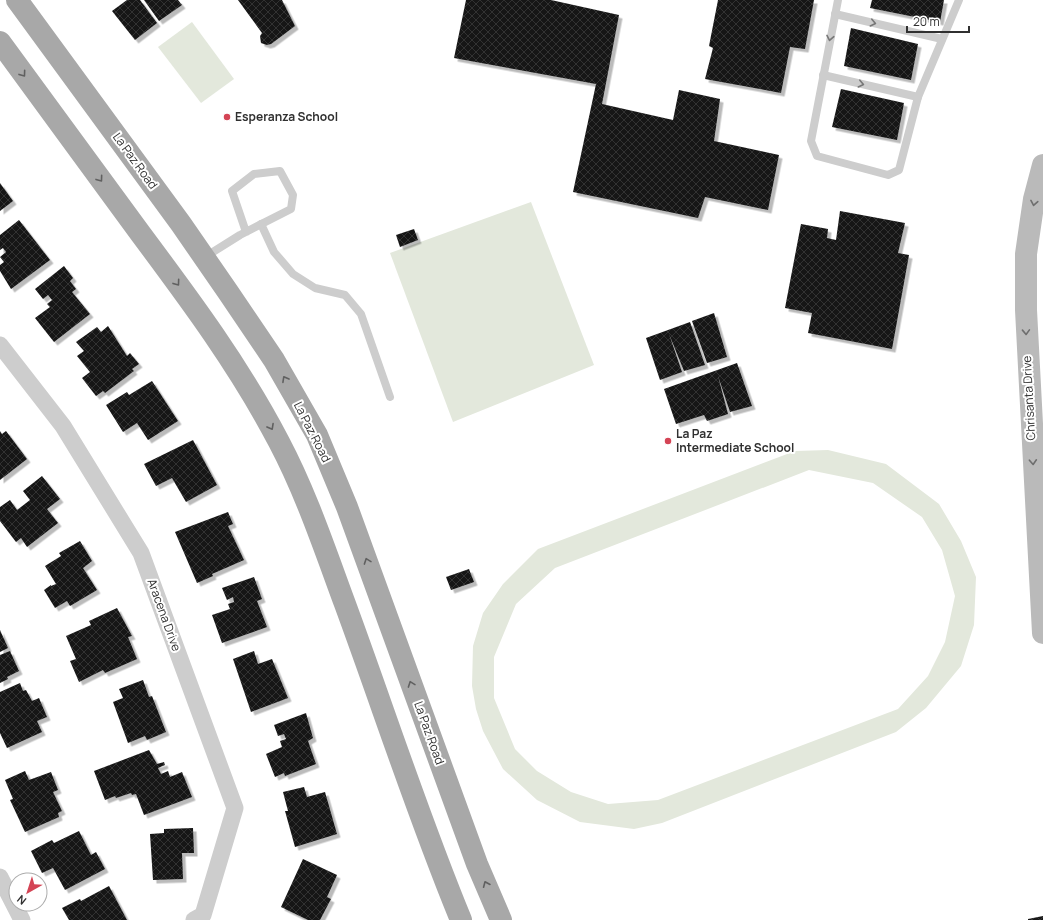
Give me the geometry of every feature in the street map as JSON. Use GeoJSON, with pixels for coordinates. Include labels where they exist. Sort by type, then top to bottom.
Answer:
{"type":"FeatureCollection","features":[{"type":"Feature","properties":{"kind":"main road","name":"La Paz Road"},"geometry":{"type":"LineString","coordinates":[[16,0],[204,257],[274,360],[316,435],[347,507],[477,864],[501,920]]}},
{"type":"Feature","properties":{"kind":"main road"},"geometry":{"type":"LineString","coordinates":[[0,42],[210,329],[250,390],[280,443],[330,565],[386,715],[430,845],[461,920]]}},
{"type":"Feature","properties":{"kind":"street","name":"Chrisanta Drive"},"geometry":{"type":"LineString","coordinates":[[1043,165],[1034,199],[1026,254],[1028,376],[1043,633]]}},
{"type":"Feature","properties":{"kind":"street","name":"Aracena Drive"},"geometry":{"type":"LineString","coordinates":[[0,345],[63,426],[141,553],[235,808],[198,917]]}},
{"type":"Feature","properties":{"kind":"street"},"geometry":{"type":"LineString","coordinates":[[0,878],[22,920]]}},
{"type":"Feature","properties":{"kind":"lane"},"geometry":{"type":"LineString","coordinates":[[838,0],[811,141],[817,156],[888,174],[899,170],[918,97],[959,0]]}},
{"type":"Feature","properties":{"kind":"lane"},"geometry":{"type":"LineString","coordinates":[[835,14],[942,39]]}},
{"type":"Feature","properties":{"kind":"lane"},"geometry":{"type":"LineString","coordinates":[[824,75],[918,97]]}},
{"type":"Feature","properties":{"kind":"lane"},"geometry":{"type":"LineString","coordinates":[[204,257],[246,232],[291,209],[293,195],[280,171],[254,174],[232,191],[246,232]]}},
{"type":"Feature","properties":{"kind":"lane"},"geometry":{"type":"LineString","coordinates":[[261,224],[274,252],[293,274],[315,288],[345,295],[361,314],[390,397]]}},
{"type":"Feature","properties":{"kind":"shaded area"},"geometry":{"type":"Polygon","coordinates":[[[192,22],[234,79],[201,103],[158,47],[192,22]]]}},
{"type":"Feature","properties":{"kind":"shaded area"},"geometry":{"type":"Polygon","coordinates":[[[531,202],[594,365],[453,422],[390,253],[531,202]]]}},
{"type":"Feature","properties":{"kind":"shaded area"},"geometry":{"type":"Polygon","coordinates":[[[828,450],[886,464],[939,504],[961,541],[976,577],[974,625],[961,666],[926,708],[896,732],[662,823],[634,829],[580,822],[537,800],[503,769],[483,731],[476,709],[472,686],[473,646],[483,613],[503,584],[538,549],[795,451],[828,450]],[[809,470],[555,568],[516,604],[494,657],[494,698],[515,749],[537,771],[571,792],[608,804],[658,800],[898,709],[928,676],[945,642],[955,596],[942,550],[922,517],[873,483],[809,470]]]}},
{"type":"Feature","properties":{"kind":"building"},"geometry":{"type":"Polygon","coordinates":[[[127,0],[140,0],[157,23],[135,40],[112,11],[127,0]]]}},
{"type":"Feature","properties":{"kind":"building"},"geometry":{"type":"Polygon","coordinates":[[[144,0],[178,0],[182,5],[159,21],[144,0]]]}},
{"type":"Feature","properties":{"kind":"building"},"geometry":{"type":"Polygon","coordinates":[[[238,0],[282,0],[295,26],[271,44],[267,45],[261,43],[260,36],[262,33],[238,0]]]}},
{"type":"Feature","properties":{"kind":"building"},"geometry":{"type":"Polygon","coordinates":[[[466,0],[551,0],[619,15],[602,104],[673,120],[679,90],[720,99],[714,141],[779,155],[768,210],[705,197],[698,218],[573,192],[596,84],[454,58],[466,0]]]}},
{"type":"Feature","properties":{"kind":"building"},"geometry":{"type":"Polygon","coordinates":[[[718,0],[814,0],[805,49],[790,47],[781,93],[705,79],[713,48],[709,46],[718,0]]]}},
{"type":"Feature","properties":{"kind":"building"},"geometry":{"type":"Polygon","coordinates":[[[872,0],[944,0],[940,22],[870,8],[872,0]]]}},
{"type":"Feature","properties":{"kind":"building"},"geometry":{"type":"Polygon","coordinates":[[[851,28],[918,44],[911,80],[844,66],[851,28]]]}},
{"type":"Feature","properties":{"kind":"building"},"geometry":{"type":"Polygon","coordinates":[[[841,89],[904,103],[897,140],[832,127],[841,89]]]}},
{"type":"Feature","properties":{"kind":"building"},"geometry":{"type":"Polygon","coordinates":[[[0,183],[13,201],[0,211],[0,183]]]}},
{"type":"Feature","properties":{"kind":"building"},"geometry":{"type":"Polygon","coordinates":[[[840,211],[905,223],[898,253],[909,255],[892,349],[808,333],[812,313],[785,308],[801,224],[828,229],[827,238],[836,240],[840,211]]]}},
{"type":"Feature","properties":{"kind":"building"},"geometry":{"type":"Polygon","coordinates":[[[19,220],[50,260],[11,289],[0,271],[0,265],[4,262],[0,257],[6,252],[3,248],[0,250],[0,235],[19,220]]]}},
{"type":"Feature","properties":{"kind":"building"},"geometry":{"type":"Polygon","coordinates":[[[414,229],[418,240],[400,247],[396,235],[414,229]]]}},
{"type":"Feature","properties":{"kind":"building"},"geometry":{"type":"Polygon","coordinates":[[[64,266],[73,278],[70,281],[76,289],[72,292],[90,314],[54,342],[35,318],[50,307],[47,304],[52,300],[48,295],[43,299],[35,289],[64,266]]]}},
{"type":"Feature","properties":{"kind":"building"},"geometry":{"type":"Polygon","coordinates":[[[714,313],[727,357],[707,363],[692,321],[714,313]]]}},
{"type":"Feature","properties":{"kind":"building"},"geometry":{"type":"Polygon","coordinates":[[[690,322],[705,365],[684,371],[669,334],[682,372],[660,380],[646,338],[690,322]]]}},
{"type":"Feature","properties":{"kind":"building"},"geometry":{"type":"Polygon","coordinates":[[[108,326],[127,356],[130,353],[139,364],[132,369],[134,371],[105,393],[103,391],[96,396],[82,378],[90,372],[77,356],[84,351],[76,342],[97,327],[101,332],[108,326]]]}},
{"type":"Feature","properties":{"kind":"building"},"geometry":{"type":"Polygon","coordinates":[[[737,363],[752,406],[730,412],[718,376],[728,414],[707,421],[704,415],[676,424],[664,389],[737,363]]]}},
{"type":"Feature","properties":{"kind":"building"},"geometry":{"type":"Polygon","coordinates":[[[152,381],[178,421],[148,440],[137,423],[123,432],[106,405],[127,392],[129,395],[152,381]]]}},
{"type":"Feature","properties":{"kind":"building"},"geometry":{"type":"Polygon","coordinates":[[[0,431],[2,434],[6,431],[27,459],[0,480],[0,431]]]}},
{"type":"Feature","properties":{"kind":"building"},"geometry":{"type":"Polygon","coordinates":[[[193,440],[217,485],[186,502],[172,478],[156,486],[144,464],[193,440]]]}},
{"type":"Feature","properties":{"kind":"building"},"geometry":{"type":"Polygon","coordinates":[[[42,476],[60,499],[47,509],[58,523],[27,547],[21,538],[16,542],[0,521],[0,507],[10,500],[17,510],[30,500],[23,491],[42,476]]]}},
{"type":"Feature","properties":{"kind":"building"},"geometry":{"type":"Polygon","coordinates":[[[228,512],[233,524],[228,526],[244,560],[212,574],[213,576],[197,583],[175,532],[228,512]]]}},
{"type":"Feature","properties":{"kind":"building"},"geometry":{"type":"Polygon","coordinates":[[[80,541],[92,561],[83,568],[97,590],[70,606],[67,601],[55,608],[44,590],[51,585],[56,584],[45,566],[61,556],[59,553],[80,541]]]}},
{"type":"Feature","properties":{"kind":"building"},"geometry":{"type":"Polygon","coordinates":[[[469,569],[474,582],[451,590],[446,577],[469,569]]]}},
{"type":"Feature","properties":{"kind":"building"},"geometry":{"type":"Polygon","coordinates":[[[254,577],[262,599],[257,601],[267,627],[222,643],[212,615],[230,609],[228,604],[234,602],[233,597],[227,600],[222,588],[254,577]]]}},
{"type":"Feature","properties":{"kind":"building"},"geometry":{"type":"Polygon","coordinates":[[[117,608],[132,636],[128,637],[137,659],[105,673],[103,670],[79,682],[70,661],[76,659],[66,636],[91,625],[89,621],[117,608]]]}},
{"type":"Feature","properties":{"kind":"building"},"geometry":{"type":"Polygon","coordinates":[[[0,630],[8,648],[0,652],[0,630]]]}},
{"type":"Feature","properties":{"kind":"building"},"geometry":{"type":"Polygon","coordinates":[[[10,651],[19,671],[7,677],[8,679],[0,683],[0,655],[10,651]]]}},
{"type":"Feature","properties":{"kind":"building"},"geometry":{"type":"Polygon","coordinates":[[[254,651],[258,664],[272,659],[288,698],[251,712],[233,659],[254,651]]]}},
{"type":"Feature","properties":{"kind":"building"},"geometry":{"type":"Polygon","coordinates":[[[143,680],[149,697],[152,696],[166,732],[147,740],[145,736],[128,743],[113,702],[123,698],[119,689],[143,680]]]}},
{"type":"Feature","properties":{"kind":"building"},"geometry":{"type":"Polygon","coordinates":[[[20,683],[23,691],[26,690],[32,701],[39,698],[47,717],[37,721],[42,732],[7,748],[0,733],[0,692],[20,683]]]}},
{"type":"Feature","properties":{"kind":"building"},"geometry":{"type":"Polygon","coordinates":[[[306,713],[313,738],[308,741],[316,764],[285,776],[284,773],[275,777],[266,754],[282,747],[280,741],[286,739],[284,734],[278,736],[274,725],[306,713]]]}},
{"type":"Feature","properties":{"kind":"building"},"geometry":{"type":"Polygon","coordinates":[[[149,750],[157,764],[164,762],[165,765],[158,768],[161,774],[168,771],[170,777],[182,772],[192,797],[144,815],[136,794],[132,795],[131,793],[116,798],[115,796],[105,800],[94,771],[149,750]]]}},
{"type":"Feature","properties":{"kind":"building"},"geometry":{"type":"Polygon","coordinates":[[[25,771],[29,780],[51,772],[58,790],[53,792],[62,811],[58,813],[59,817],[25,832],[10,800],[13,799],[5,780],[25,771]]]}},
{"type":"Feature","properties":{"kind":"building"},"geometry":{"type":"Polygon","coordinates":[[[304,787],[307,797],[325,792],[337,834],[295,847],[285,811],[288,811],[283,792],[304,787]]]}},
{"type":"Feature","properties":{"kind":"building"},"geometry":{"type":"Polygon","coordinates":[[[193,828],[194,853],[182,853],[183,879],[153,880],[150,834],[164,833],[164,829],[193,828]]]}},
{"type":"Feature","properties":{"kind":"building"},"geometry":{"type":"Polygon","coordinates":[[[79,831],[91,855],[96,852],[105,869],[65,890],[53,868],[42,872],[31,851],[52,840],[54,843],[79,831]]]}},
{"type":"Feature","properties":{"kind":"building"},"geometry":{"type":"Polygon","coordinates":[[[303,859],[337,875],[327,897],[331,899],[320,920],[308,920],[281,907],[303,859]]]}},
{"type":"Feature","properties":{"kind":"building"},"geometry":{"type":"Polygon","coordinates":[[[109,886],[127,920],[69,920],[62,908],[80,899],[81,901],[109,886]]]}},
{"type":"Feature","properties":{"kind":"building"},"geometry":{"type":"Polygon","coordinates":[[[1043,916],[1043,920],[1028,920],[1028,919],[1043,916]]]}},
{"type":"Feature","properties":{"kind":"place","name":"Esperanza School"},"geometry":{"type":"Point","coordinates":[227,117]}},
{"type":"Feature","properties":{"kind":"place","name":"La Paz Intermediate School"},"geometry":{"type":"Point","coordinates":[668,441]}}]}
